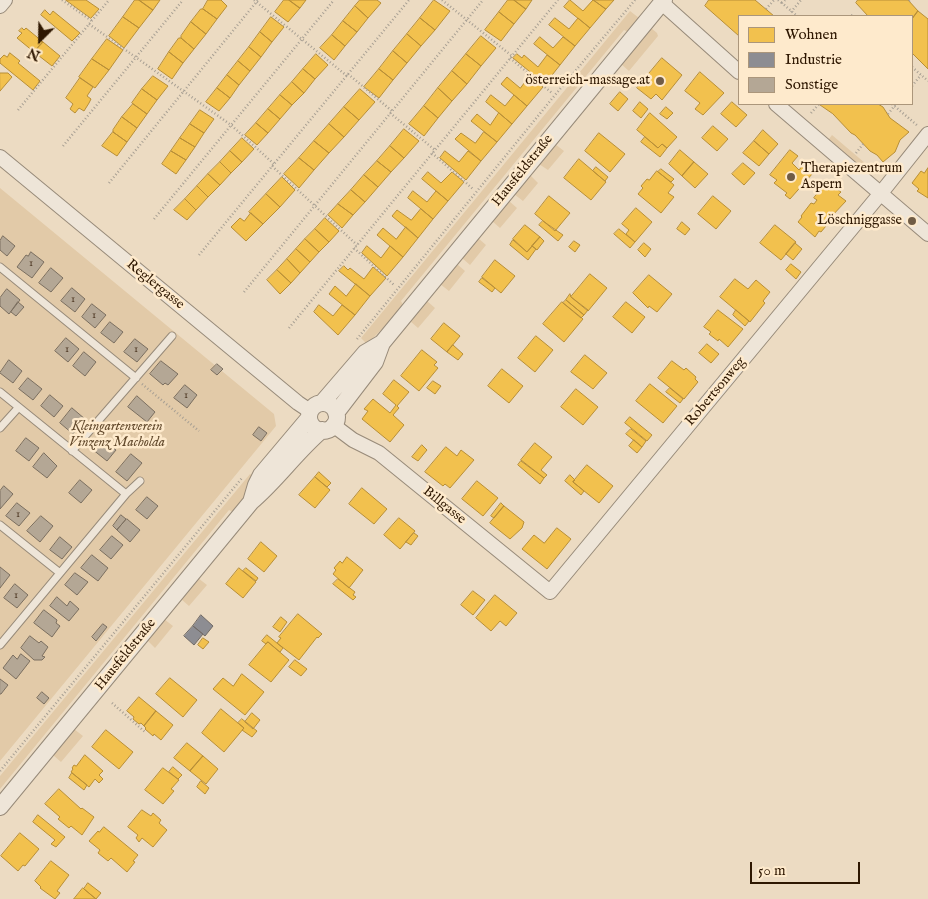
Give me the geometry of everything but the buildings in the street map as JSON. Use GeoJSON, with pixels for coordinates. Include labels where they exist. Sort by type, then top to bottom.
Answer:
{"type":"FeatureCollection","features":[{"type":"Feature","properties":{"kind":"street"},"geometry":{"type":"LineString","coordinates":[[0,6],[5,0]]}},
{"type":"Feature","properties":{"kind":"street"},"geometry":{"type":"LineString","coordinates":[[663,2],[738,71]]}},
{"type":"Feature","properties":{"kind":"street","name":"Hausfeldstraße"},"geometry":{"type":"LineString","coordinates":[[251,502],[261,475],[314,411],[366,353],[382,343],[663,2]]}},
{"type":"Feature","properties":{"kind":"street"},"geometry":{"type":"LineString","coordinates":[[777,105],[928,234]]}},
{"type":"Feature","properties":{"kind":"street","name":"Robertsonweg"},"geometry":{"type":"LineString","coordinates":[[550,592],[881,194],[925,131]]}},
{"type":"Feature","properties":{"kind":"street","name":"Reglergasse"},"geometry":{"type":"LineString","coordinates":[[0,157],[298,403],[314,411]]}},
{"type":"Feature","properties":{"kind":"street","name":"Hausfeldstraße"},"geometry":{"type":"LineString","coordinates":[[0,807],[251,502],[268,487],[306,444],[330,423],[375,362],[382,343]]}},
{"type":"Feature","properties":{"kind":"street"},"geometry":{"type":"LineString","coordinates":[[331,406],[330,423],[313,426],[314,411],[331,406]]}},
{"type":"Feature","properties":{"kind":"street","name":"Billgasse"},"geometry":{"type":"LineString","coordinates":[[330,423],[353,440],[379,453],[550,592]]}},
{"type":"Feature","properties":{"kind":"lane"},"geometry":{"type":"LineString","coordinates":[[0,267],[136,378]]}},
{"type":"Feature","properties":{"kind":"lane"},"geometry":{"type":"LineString","coordinates":[[72,451],[172,336]]}},
{"type":"Feature","properties":{"kind":"lane"},"geometry":{"type":"LineString","coordinates":[[0,392],[126,494]]}},
{"type":"Feature","properties":{"kind":"lane"},"geometry":{"type":"LineString","coordinates":[[0,428],[18,408]]}},
{"type":"Feature","properties":{"kind":"lane"},"geometry":{"type":"LineString","coordinates":[[0,645],[126,494],[140,481]]}},
{"type":"Feature","properties":{"kind":"lane"},"geometry":{"type":"LineString","coordinates":[[0,525],[60,573]]}},
{"type":"Feature","properties":{"kind":"path"},"geometry":{"type":"LineString","coordinates":[[62,0],[136,57],[231,125],[315,205],[394,285]]}},
{"type":"Feature","properties":{"kind":"path"},"geometry":{"type":"LineString","coordinates":[[18,110],[109,0]]}},
{"type":"Feature","properties":{"kind":"path"},"geometry":{"type":"LineString","coordinates":[[63,146],[183,0]]}},
{"type":"Feature","properties":{"kind":"path"},"geometry":{"type":"LineString","coordinates":[[154,219],[334,0]]}},
{"type":"Feature","properties":{"kind":"path"},"geometry":{"type":"LineString","coordinates":[[199,255],[409,0]]}},
{"type":"Feature","properties":{"kind":"path"},"geometry":{"type":"LineString","coordinates":[[442,0],[552,93]]}},
{"type":"Feature","properties":{"kind":"path"},"geometry":{"type":"LineString","coordinates":[[244,292],[483,0]]}},
{"type":"Feature","properties":{"kind":"path"},"geometry":{"type":"LineString","coordinates":[[288,328],[558,0]]}},
{"type":"Feature","properties":{"kind":"path"},"geometry":{"type":"LineString","coordinates":[[355,341],[555,95],[635,0]]}},
{"type":"Feature","properties":{"kind":"path"},"geometry":{"type":"LineString","coordinates":[[766,9],[774,0]]}},
{"type":"Feature","properties":{"kind":"path"},"geometry":{"type":"LineString","coordinates":[[778,0],[796,15]]}},
{"type":"Feature","properties":{"kind":"path"},"geometry":{"type":"LineString","coordinates":[[782,4],[785,0]]}},
{"type":"Feature","properties":{"kind":"path"},"geometry":{"type":"LineString","coordinates":[[791,12],[801,0]]}},
{"type":"Feature","properties":{"kind":"path"},"geometry":{"type":"LineString","coordinates":[[108,183],[257,1],[435,150]]}},
{"type":"Feature","properties":{"kind":"path"},"geometry":{"type":"LineString","coordinates":[[913,69],[928,81]]}},
{"type":"Feature","properties":{"kind":"path"},"geometry":{"type":"LineString","coordinates":[[913,85],[921,75]]}},
{"type":"Feature","properties":{"kind":"path"},"geometry":{"type":"LineString","coordinates":[[811,113],[818,105]]}},
{"type":"Feature","properties":{"kind":"path"},"geometry":{"type":"LineString","coordinates":[[888,114],[893,105]]}},
{"type":"Feature","properties":{"kind":"path"},"geometry":{"type":"LineString","coordinates":[[895,105],[925,131]]}},
{"type":"Feature","properties":{"kind":"path"},"geometry":{"type":"LineString","coordinates":[[856,153],[864,143]]}},
{"type":"Feature","properties":{"kind":"path"},"geometry":{"type":"LineString","coordinates":[[432,153],[473,189]]}},
{"type":"Feature","properties":{"kind":"path"},"geometry":{"type":"LineString","coordinates":[[136,378],[199,431]]}},
{"type":"Feature","properties":{"kind":"path"},"geometry":{"type":"LineString","coordinates":[[0,771],[244,475]]}},
{"type":"Feature","properties":{"kind":"path"},"geometry":{"type":"LineString","coordinates":[[112,703],[145,732]]}},
{"type":"Feature","properties":{"kind":"green space"},"geometry":{"type":"Polygon","coordinates":[[[630,11],[639,18],[628,32],[624,30],[401,301],[403,305],[367,344],[361,338],[630,11]]]}},
{"type":"Feature","properties":{"kind":"green space"},"geometry":{"type":"Polygon","coordinates":[[[651,28],[658,36],[629,71],[621,64],[651,28]]]}},
{"type":"Feature","properties":{"kind":"green space"},"geometry":{"type":"Polygon","coordinates":[[[832,135],[872,169],[868,173],[829,139],[832,135]]]}},
{"type":"Feature","properties":{"kind":"green space"},"geometry":{"type":"Polygon","coordinates":[[[555,144],[564,151],[548,170],[539,164],[555,144]]]}},
{"type":"Feature","properties":{"kind":"green space"},"geometry":{"type":"Polygon","coordinates":[[[530,175],[538,183],[523,201],[514,194],[530,175]]]}},
{"type":"Feature","properties":{"kind":"green space","name":"Kleingartenverein Vinzenz Macholda"},"geometry":{"type":"Polygon","coordinates":[[[0,188],[274,414],[276,426],[0,761],[0,188]]]}},
{"type":"Feature","properties":{"kind":"green space"},"geometry":{"type":"Polygon","coordinates":[[[509,201],[517,208],[500,228],[492,221],[509,201]]]}},
{"type":"Feature","properties":{"kind":"green space"},"geometry":{"type":"Polygon","coordinates":[[[478,238],[486,245],[470,265],[462,258],[478,238]]]}},
{"type":"Feature","properties":{"kind":"green space"},"geometry":{"type":"Polygon","coordinates":[[[457,264],[465,271],[449,291],[440,284],[457,264]]]}},
{"type":"Feature","properties":{"kind":"green space"},"geometry":{"type":"Polygon","coordinates":[[[427,301],[435,308],[418,328],[410,321],[427,301]]]}},
{"type":"Feature","properties":{"kind":"green space"},"geometry":{"type":"Polygon","coordinates":[[[250,474],[253,476],[246,494],[233,512],[229,510],[0,789],[0,776],[250,474]]]}},
{"type":"Feature","properties":{"kind":"green space"},"geometry":{"type":"Polygon","coordinates":[[[198,578],[207,585],[189,606],[181,599],[198,578]]]}},
{"type":"Feature","properties":{"kind":"green space"},"geometry":{"type":"Polygon","coordinates":[[[164,619],[173,626],[155,648],[147,640],[164,619]]]}},
{"type":"Feature","properties":{"kind":"green space"},"geometry":{"type":"Polygon","coordinates":[[[74,729],[83,736],[61,762],[53,755],[74,729]]]}},
{"type":"Feature","properties":{"kind":"place","name":"österreich-massage.at"},"geometry":{"type":"Point","coordinates":[660,81]}},
{"type":"Feature","properties":{"kind":"place","name":"Therapiezentrum Aspern"},"geometry":{"type":"Point","coordinates":[791,177]}},
{"type":"Feature","properties":{"kind":"place","name":"Löschniggasse"},"geometry":{"type":"Point","coordinates":[912,221]}}]}
